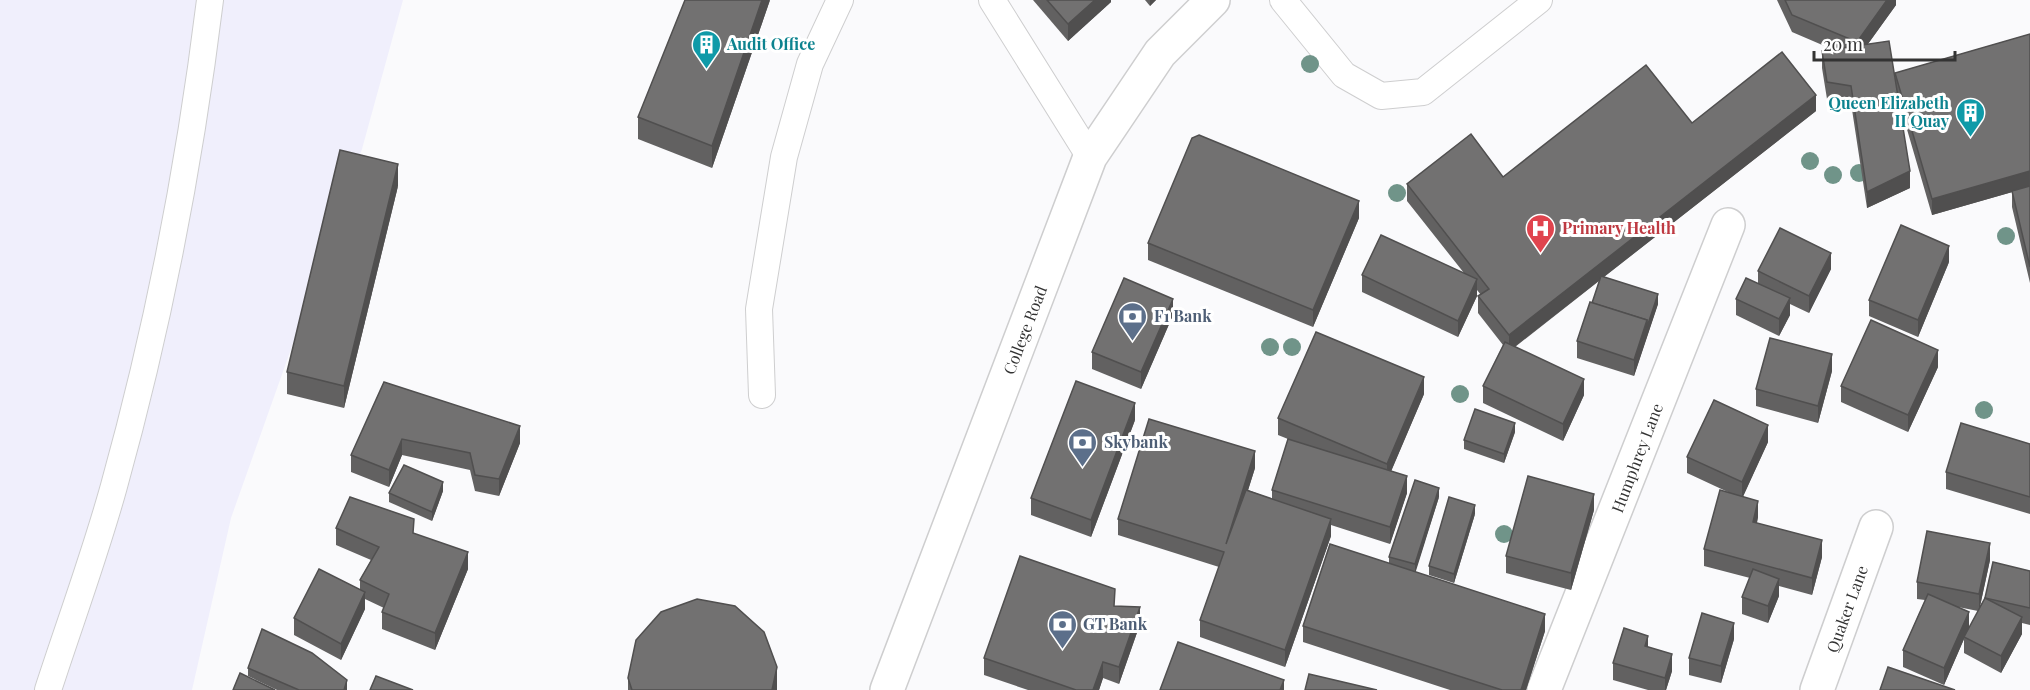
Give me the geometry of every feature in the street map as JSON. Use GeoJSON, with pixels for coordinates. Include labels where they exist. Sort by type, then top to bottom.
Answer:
{"type":"FeatureCollection","features":[{"type":"Feature","properties":{"kind":"street","name":"College Road"},"geometry":{"type":"LineString","coordinates":[[887,690],[1090,157],[1160,53],[1213,0]]}},
{"type":"Feature","properties":{"kind":"street","name":"Humphrey Lane"},"geometry":{"type":"LineString","coordinates":[[1544,690],[1728,225]]}},
{"type":"Feature","properties":{"kind":"street","name":"Quaker Lane"},"geometry":{"type":"LineString","coordinates":[[1817,690],[1876,527]]}},
{"type":"Feature","properties":{"kind":"lane"},"geometry":{"type":"LineString","coordinates":[[48,690],[114,487],[164,282],[201,74],[210,0]]}},
{"type":"Feature","properties":{"kind":"lane"},"geometry":{"type":"LineString","coordinates":[[762,395],[759,309],[784,157],[810,64],[840,0]]}},
{"type":"Feature","properties":{"kind":"lane"},"geometry":{"type":"LineString","coordinates":[[992,0],[1090,157]]}},
{"type":"Feature","properties":{"kind":"lane"},"geometry":{"type":"LineString","coordinates":[[1283,0],[1344,75],[1381,96],[1423,92],[1539,0]]}},
{"type":"Feature","properties":{"kind":"shaded area"},"geometry":{"type":"Polygon","coordinates":[[[0,0],[403,0],[362,149],[231,518],[192,690],[0,690],[0,0]]]}},
{"type":"Feature","properties":{"kind":"building","name":"Audit Office"},"geometry":{"type":"Polygon","coordinates":[[[685,0],[762,0],[712,146],[638,117],[685,0]]]}},
{"type":"Feature","properties":{"kind":"building"},"geometry":{"type":"Polygon","coordinates":[[[1047,0],[1095,0],[1068,24],[1047,0]]]}},
{"type":"Feature","properties":{"kind":"building"},"geometry":{"type":"Polygon","coordinates":[[[1785,0],[1887,0],[1857,42],[1792,15],[1785,0]]]}},
{"type":"Feature","properties":{"kind":"building","name":"Queen Elizabeth II Quay"},"geometry":{"type":"Polygon","coordinates":[[[2030,34],[2030,171],[1932,199],[1895,73],[2030,34]]]}},
{"type":"Feature","properties":{"kind":"building"},"geometry":{"type":"Polygon","coordinates":[[[1889,41],[1910,171],[1867,192],[1851,86],[1827,82],[1822,51],[1889,41]]]}},
{"type":"Feature","properties":{"kind":"building","name":"Primary Health"},"geometry":{"type":"Polygon","coordinates":[[[1782,52],[1816,95],[1509,335],[1478,296],[1489,289],[1407,184],[1471,134],[1503,177],[1646,65],[1692,123],[1782,52]]]}},
{"type":"Feature","properties":{"kind":"building"},"geometry":{"type":"Polygon","coordinates":[[[1199,135],[1359,201],[1313,310],[1148,243],[1192,138],[1199,135]]]}},
{"type":"Feature","properties":{"kind":"building"},"geometry":{"type":"Polygon","coordinates":[[[340,150],[398,164],[344,386],[287,372],[340,150]]]}},
{"type":"Feature","properties":{"kind":"building"},"geometry":{"type":"Polygon","coordinates":[[[2030,186],[2030,267],[2012,191],[2030,186]]]}},
{"type":"Feature","properties":{"kind":"building"},"geometry":{"type":"Polygon","coordinates":[[[1901,225],[1949,246],[1918,320],[1869,300],[1901,225]]]}},
{"type":"Feature","properties":{"kind":"building"},"geometry":{"type":"Polygon","coordinates":[[[1780,228],[1831,253],[1809,296],[1758,271],[1780,228]]]}},
{"type":"Feature","properties":{"kind":"building"},"geometry":{"type":"Polygon","coordinates":[[[1381,235],[1477,279],[1458,321],[1362,275],[1381,235]]]}},
{"type":"Feature","properties":{"kind":"building"},"geometry":{"type":"Polygon","coordinates":[[[1601,276],[1658,294],[1647,327],[1647,320],[1592,303],[1601,276]]]}},
{"type":"Feature","properties":{"kind":"building","name":"F1 Bank"},"geometry":{"type":"Polygon","coordinates":[[[1124,278],[1173,299],[1141,372],[1092,352],[1124,278]]]}},
{"type":"Feature","properties":{"kind":"building"},"geometry":{"type":"Polygon","coordinates":[[[1746,278],[1790,298],[1779,319],[1736,299],[1746,278]]]}},
{"type":"Feature","properties":{"kind":"building"},"geometry":{"type":"Polygon","coordinates":[[[1590,302],[1647,320],[1634,360],[1577,341],[1590,302]]]}},
{"type":"Feature","properties":{"kind":"building"},"geometry":{"type":"Polygon","coordinates":[[[1871,320],[1938,350],[1908,415],[1841,386],[1871,320]]]}},
{"type":"Feature","properties":{"kind":"building"},"geometry":{"type":"Polygon","coordinates":[[[1316,332],[1424,377],[1387,464],[1278,418],[1316,332]]]}},
{"type":"Feature","properties":{"kind":"building"},"geometry":{"type":"Polygon","coordinates":[[[1770,338],[1832,354],[1818,406],[1756,389],[1770,338]]]}},
{"type":"Feature","properties":{"kind":"building"},"geometry":{"type":"Polygon","coordinates":[[[1505,342],[1584,379],[1563,424],[1483,386],[1505,342]]]}},
{"type":"Feature","properties":{"kind":"building","name":"Skybank"},"geometry":{"type":"Polygon","coordinates":[[[1076,381],[1135,403],[1091,520],[1031,498],[1076,381]]]}},
{"type":"Feature","properties":{"kind":"building"},"geometry":{"type":"Polygon","coordinates":[[[384,382],[520,426],[499,479],[475,475],[470,453],[402,439],[389,470],[351,455],[384,382]]]}},
{"type":"Feature","properties":{"kind":"building"},"geometry":{"type":"Polygon","coordinates":[[[1714,400],[1768,425],[1742,482],[1687,457],[1714,400]]]}},
{"type":"Feature","properties":{"kind":"building"},"geometry":{"type":"Polygon","coordinates":[[[1475,409],[1515,423],[1504,454],[1464,440],[1475,409]]]}},
{"type":"Feature","properties":{"kind":"building"},"geometry":{"type":"Polygon","coordinates":[[[1149,419],[1255,451],[1226,544],[1246,490],[1331,519],[1285,650],[1200,620],[1224,552],[1118,519],[1149,419]]]}},
{"type":"Feature","properties":{"kind":"building"},"geometry":{"type":"Polygon","coordinates":[[[1961,423],[2030,444],[2030,497],[1946,472],[1961,423]]]}},
{"type":"Feature","properties":{"kind":"building"},"geometry":{"type":"Polygon","coordinates":[[[1288,439],[1407,476],[1390,527],[1272,490],[1288,439]]]}},
{"type":"Feature","properties":{"kind":"building"},"geometry":{"type":"Polygon","coordinates":[[[404,465],[443,482],[432,512],[389,493],[404,465]]]}},
{"type":"Feature","properties":{"kind":"building"},"geometry":{"type":"Polygon","coordinates":[[[1528,476],[1594,494],[1571,573],[1506,556],[1528,476]]]}},
{"type":"Feature","properties":{"kind":"building"},"geometry":{"type":"Polygon","coordinates":[[[1415,480],[1439,488],[1415,564],[1389,557],[1415,480]]]}},
{"type":"Feature","properties":{"kind":"building"},"geometry":{"type":"Polygon","coordinates":[[[1720,490],[1758,501],[1753,522],[1822,540],[1812,578],[1704,549],[1720,490]]]}},
{"type":"Feature","properties":{"kind":"building"},"geometry":{"type":"Polygon","coordinates":[[[350,497],[414,519],[413,533],[468,552],[435,633],[382,612],[389,594],[360,580],[379,547],[336,528],[350,497]]]}},
{"type":"Feature","properties":{"kind":"building"},"geometry":{"type":"Polygon","coordinates":[[[1449,497],[1475,505],[1454,574],[1429,566],[1449,497]]]}},
{"type":"Feature","properties":{"kind":"building"},"geometry":{"type":"Polygon","coordinates":[[[1927,531],[1990,543],[1979,594],[1917,582],[1927,531]]]}},
{"type":"Feature","properties":{"kind":"building"},"geometry":{"type":"Polygon","coordinates":[[[1330,544],[1545,614],[1521,690],[1502,690],[1303,626],[1330,544]]]}},
{"type":"Feature","properties":{"kind":"building","name":"GT Bank"},"geometry":{"type":"Polygon","coordinates":[[[1020,556],[1115,589],[1114,606],[1140,607],[1119,667],[1103,662],[1093,690],[1076,690],[984,658],[1020,556]]]}},
{"type":"Feature","properties":{"kind":"building"},"geometry":{"type":"Polygon","coordinates":[[[1993,562],[2030,571],[2030,608],[1985,598],[1993,562]]]}},
{"type":"Feature","properties":{"kind":"building"},"geometry":{"type":"Polygon","coordinates":[[[319,569],[365,592],[341,644],[294,618],[319,569]]]}},
{"type":"Feature","properties":{"kind":"building"},"geometry":{"type":"Polygon","coordinates":[[[1753,569],[1779,579],[1768,606],[1742,597],[1753,569]]]}},
{"type":"Feature","properties":{"kind":"building"},"geometry":{"type":"Polygon","coordinates":[[[1928,594],[1969,612],[1944,668],[1903,650],[1928,594]]]}},
{"type":"Feature","properties":{"kind":"building"},"geometry":{"type":"Polygon","coordinates":[[[1985,598],[2022,617],[2001,656],[1964,637],[1985,598]]]}},
{"type":"Feature","properties":{"kind":"building"},"geometry":{"type":"Polygon","coordinates":[[[697,599],[735,606],[764,632],[777,667],[772,690],[632,690],[628,678],[636,640],[661,612],[697,599]]]}},
{"type":"Feature","properties":{"kind":"building"},"geometry":{"type":"Polygon","coordinates":[[[1702,613],[1734,623],[1721,666],[1689,658],[1702,613]]]}},
{"type":"Feature","properties":{"kind":"building"},"geometry":{"type":"Polygon","coordinates":[[[1624,628],[1648,636],[1645,646],[1672,654],[1665,678],[1613,663],[1624,628]]]}},
{"type":"Feature","properties":{"kind":"building"},"geometry":{"type":"Polygon","coordinates":[[[262,629],[312,653],[347,680],[344,690],[299,690],[248,668],[262,629]]]}},
{"type":"Feature","properties":{"kind":"building"},"geometry":{"type":"Polygon","coordinates":[[[1178,642],[1284,680],[1280,690],[1160,690],[1178,642]]]}},
{"type":"Feature","properties":{"kind":"building"},"geometry":{"type":"Polygon","coordinates":[[[1888,667],[1955,690],[1880,690],[1888,667]]]}},
{"type":"Feature","properties":{"kind":"building"},"geometry":{"type":"Polygon","coordinates":[[[240,673],[275,690],[233,690],[240,673]]]}},
{"type":"Feature","properties":{"kind":"building"},"geometry":{"type":"Polygon","coordinates":[[[1309,674],[1377,690],[1305,690],[1309,674]]]}},
{"type":"Feature","properties":{"kind":"building"},"geometry":{"type":"Polygon","coordinates":[[[376,676],[413,690],[370,690],[376,676]]]}},
{"type":"Feature","properties":{"kind":"place","name":"Audit Office"},"geometry":{"type":"Point","coordinates":[706,70]}},
{"type":"Feature","properties":{"kind":"place","name":"Queen Elizabeth II Quay"},"geometry":{"type":"Point","coordinates":[1970,138]}},
{"type":"Feature","properties":{"kind":"place","name":"Primary Health"},"geometry":{"type":"Point","coordinates":[1541,254]}},
{"type":"Feature","properties":{"kind":"place","name":"F1 Bank"},"geometry":{"type":"Point","coordinates":[1133,342]}},
{"type":"Feature","properties":{"kind":"place","name":"Skybank"},"geometry":{"type":"Point","coordinates":[1083,468]}},
{"type":"Feature","properties":{"kind":"place","name":"GT Bank"},"geometry":{"type":"Point","coordinates":[1062,650]}}]}
